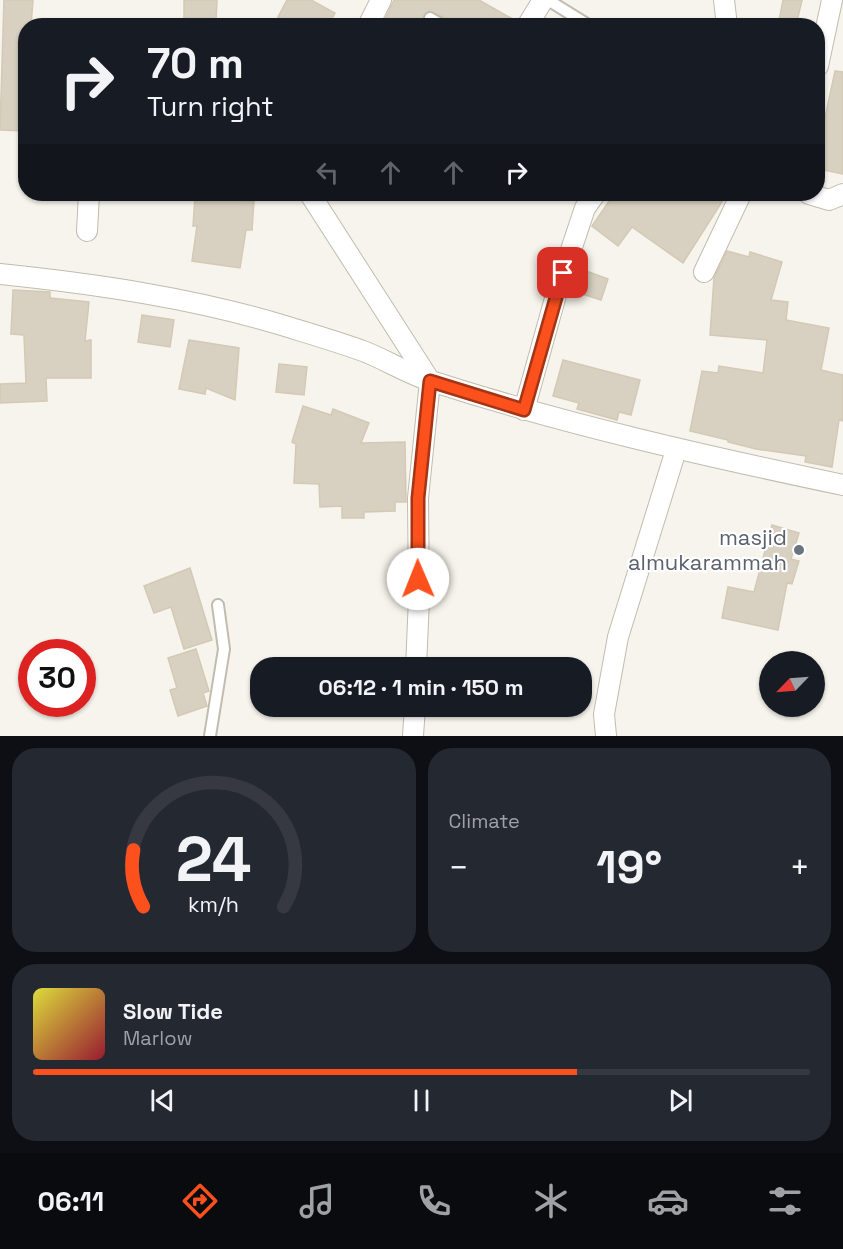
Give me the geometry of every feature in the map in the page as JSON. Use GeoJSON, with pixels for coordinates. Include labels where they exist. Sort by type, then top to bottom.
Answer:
{"type":"FeatureCollection","features":[{"type":"Feature","properties":{"kind":"street"},"geometry":{"type":"LineString","coordinates":[[372,18],[381,0]]}},
{"type":"Feature","properties":{"kind":"street"},"geometry":{"type":"LineString","coordinates":[[532,18],[543,0]]}},
{"type":"Feature","properties":{"kind":"street"},"geometry":{"type":"LineString","coordinates":[[724,0],[726,18]]}},
{"type":"Feature","properties":{"kind":"street"},"geometry":{"type":"LineString","coordinates":[[825,33],[832,0]]}},
{"type":"Feature","properties":{"kind":"street"},"geometry":{"type":"LineString","coordinates":[[825,199],[829,200],[843,194]]}},
{"type":"Feature","properties":{"kind":"street"},"geometry":{"type":"LineString","coordinates":[[87,231],[89,201]]}},
{"type":"Feature","properties":{"kind":"street"},"geometry":{"type":"LineString","coordinates":[[315,201],[430,381],[418,498],[419,598],[416,657]]}},
{"type":"Feature","properties":{"kind":"street"},"geometry":{"type":"LineString","coordinates":[[524,410],[556,295],[585,208],[590,201]]}},
{"type":"Feature","properties":{"kind":"street"},"geometry":{"type":"LineString","coordinates":[[704,272],[738,201]]}},
{"type":"Feature","properties":{"kind":"street"},"geometry":{"type":"LineString","coordinates":[[0,274],[111,288],[205,306],[283,326],[364,352],[430,381],[524,410],[676,450],[843,485]]}},
{"type":"Feature","properties":{"kind":"street"},"geometry":{"type":"LineString","coordinates":[[606,736],[604,714],[618,637],[676,450]]}},
{"type":"Feature","properties":{"kind":"street"},"geometry":{"type":"LineString","coordinates":[[413,736],[414,717]]}},
{"type":"Feature","properties":{"kind":"lane"},"geometry":{"type":"LineString","coordinates":[[548,0],[577,18]]}},
{"type":"Feature","properties":{"kind":"lane"},"geometry":{"type":"LineString","coordinates":[[210,736],[224,649],[218,605]]}},
{"type":"Feature","properties":{"kind":"building"},"geometry":{"type":"Polygon","coordinates":[[[4,0],[33,0],[32,18],[18,18],[18,131],[0,130],[4,0]]]}},
{"type":"Feature","properties":{"kind":"building"},"geometry":{"type":"Polygon","coordinates":[[[184,0],[217,0],[216,18],[184,18],[184,0]]]}},
{"type":"Feature","properties":{"kind":"building"},"geometry":{"type":"Polygon","coordinates":[[[287,0],[311,0],[335,13],[332,18],[278,17],[287,0]]]}},
{"type":"Feature","properties":{"kind":"building"},"geometry":{"type":"Polygon","coordinates":[[[394,0],[479,0],[511,18],[446,18],[429,11],[424,18],[386,18],[394,0]]]}},
{"type":"Feature","properties":{"kind":"building"},"geometry":{"type":"Polygon","coordinates":[[[783,0],[802,0],[798,18],[780,18],[783,0]]]}},
{"type":"Feature","properties":{"kind":"building"},"geometry":{"type":"Polygon","coordinates":[[[835,71],[843,72],[843,174],[825,170],[825,117],[835,71]]]}},
{"type":"Feature","properties":{"kind":"building"},"geometry":{"type":"Polygon","coordinates":[[[195,201],[254,201],[252,230],[246,230],[240,268],[192,261],[197,226],[193,226],[195,201]]]}},
{"type":"Feature","properties":{"kind":"building"},"geometry":{"type":"Polygon","coordinates":[[[609,201],[723,201],[683,263],[632,227],[618,246],[592,226],[609,201]]]}},
{"type":"Feature","properties":{"kind":"building"},"geometry":{"type":"Polygon","coordinates":[[[727,251],[749,257],[750,252],[782,262],[771,300],[788,302],[786,320],[829,328],[821,370],[843,375],[843,421],[839,420],[832,467],[805,462],[806,456],[756,449],[690,431],[702,371],[718,373],[719,366],[763,373],[767,340],[710,335],[714,278],[727,251]]]}},
{"type":"Feature","properties":{"kind":"building"},"geometry":{"type":"Polygon","coordinates":[[[578,268],[608,279],[601,300],[570,290],[578,268]]]}},
{"type":"Feature","properties":{"kind":"building"},"geometry":{"type":"Polygon","coordinates":[[[13,290],[50,292],[50,298],[89,302],[85,341],[91,340],[91,378],[46,378],[47,401],[0,403],[0,384],[26,383],[24,335],[11,334],[13,290]]]}},
{"type":"Feature","properties":{"kind":"building"},"geometry":{"type":"Polygon","coordinates":[[[142,315],[174,320],[170,347],[138,342],[142,315]]]}},
{"type":"Feature","properties":{"kind":"building"},"geometry":{"type":"Polygon","coordinates":[[[189,340],[239,348],[235,400],[206,388],[205,394],[179,389],[189,340]]]}},
{"type":"Feature","properties":{"kind":"building"},"geometry":{"type":"Polygon","coordinates":[[[563,360],[640,380],[631,415],[619,412],[617,420],[577,409],[579,403],[553,396],[563,360]]]}},
{"type":"Feature","properties":{"kind":"building"},"geometry":{"type":"Polygon","coordinates":[[[279,364],[307,367],[304,395],[276,392],[279,364]]]}},
{"type":"Feature","properties":{"kind":"building"},"geometry":{"type":"Polygon","coordinates":[[[303,406],[331,415],[333,409],[369,423],[361,443],[405,442],[406,502],[395,502],[395,511],[364,512],[364,518],[342,518],[342,506],[320,507],[319,484],[294,483],[296,444],[292,442],[303,406]]]}},
{"type":"Feature","properties":{"kind":"building"},"geometry":{"type":"Polygon","coordinates":[[[772,525],[799,533],[791,559],[799,561],[792,584],[787,583],[778,630],[722,618],[728,587],[754,592],[772,525]]]}},
{"type":"Feature","properties":{"kind":"building"},"geometry":{"type":"Polygon","coordinates":[[[190,568],[212,640],[184,649],[171,607],[154,613],[144,586],[190,568]]]}},
{"type":"Feature","properties":{"kind":"building"},"geometry":{"type":"Polygon","coordinates":[[[196,649],[209,691],[203,693],[207,706],[178,716],[170,690],[177,688],[168,658],[196,649]]]}},
{"type":"Feature","properties":{"kind":"place","name":"masjid almukarammah"},"geometry":{"type":"Point","coordinates":[799,550]}},
{"type":"Feature","properties":{"kind":"route"},"geometry":{"type":"LineString","coordinates":[[418,579],[418,498],[430,381],[524,410],[563,273]]}}]}
